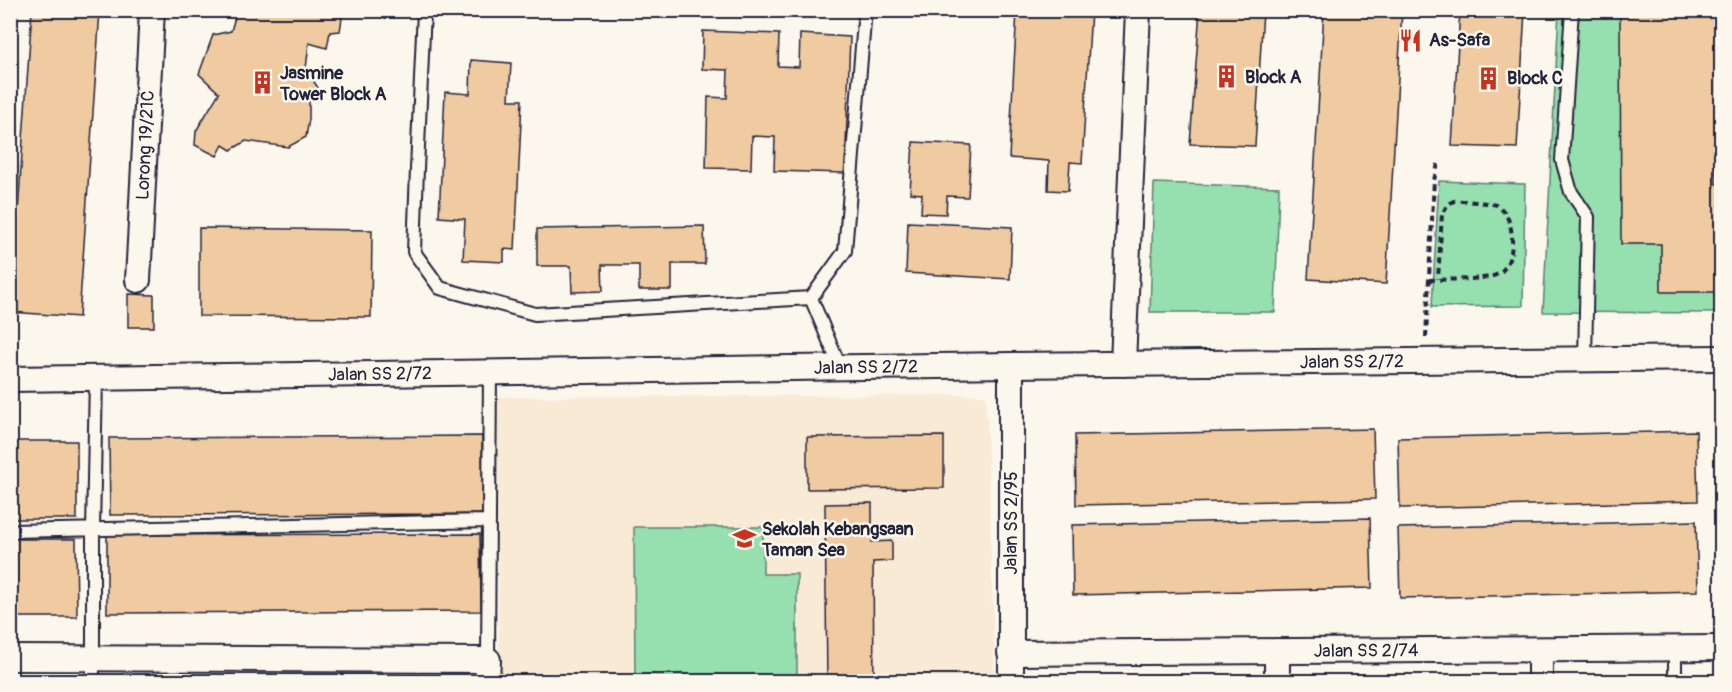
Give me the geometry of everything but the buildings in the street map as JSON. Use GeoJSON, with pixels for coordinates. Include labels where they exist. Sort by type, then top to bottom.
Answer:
{"type":"FeatureCollection","features":[{"type":"Feature","properties":{"kind":"street","name":"Lorong 19/21C"},"geometry":{"type":"LineString","coordinates":[[138,280],[152,10]]}},
{"type":"Feature","properties":{"kind":"street"},"geometry":{"type":"LineString","coordinates":[[1123,364],[1138,10]]}},
{"type":"Feature","properties":{"kind":"street","name":"Jalan SS 2/72"},"geometry":{"type":"LineString","coordinates":[[10,379],[840,367],[1722,358]]}},
{"type":"Feature","properties":{"kind":"street","name":"Jalan SS 2/95"},"geometry":{"type":"LineString","coordinates":[[1011,365],[1011,681]]}},
{"type":"Feature","properties":{"kind":"street","name":"Jalan SS 2/74"},"geometry":{"type":"LineString","coordinates":[[1010,653],[1722,648]]}},
{"type":"Feature","properties":{"kind":"street"},"geometry":{"type":"LineString","coordinates":[[1540,650],[1540,681]]}},
{"type":"Feature","properties":{"kind":"street"},"geometry":{"type":"LineString","coordinates":[[1277,651],[1277,681]]}},
{"type":"Feature","properties":{"kind":"street"},"geometry":{"type":"LineString","coordinates":[[10,658],[93,670],[488,671]]}},
{"type":"Feature","properties":{"kind":"lane"},"geometry":{"type":"LineString","coordinates":[[10,22],[11,10]]}},
{"type":"Feature","properties":{"kind":"lane"},"geometry":{"type":"LineString","coordinates":[[424,10],[414,252],[440,288],[535,314],[811,298]]}},
{"type":"Feature","properties":{"kind":"lane"},"geometry":{"type":"LineString","coordinates":[[811,298],[845,251],[865,10]]}},
{"type":"Feature","properties":{"kind":"lane"},"geometry":{"type":"LineString","coordinates":[[1572,10],[1562,160],[1572,192],[1587,217],[1585,359]]}},
{"type":"Feature","properties":{"kind":"lane"},"geometry":{"type":"LineString","coordinates":[[811,298],[840,367]]}},
{"type":"Feature","properties":{"kind":"lane"},"geometry":{"type":"LineString","coordinates":[[488,671],[490,372]]}},
{"type":"Feature","properties":{"kind":"lane"},"geometry":{"type":"LineString","coordinates":[[93,670],[96,378]]}},
{"type":"Feature","properties":{"kind":"lane"},"geometry":{"type":"LineString","coordinates":[[10,531],[489,522]]}},
{"type":"Feature","properties":{"kind":"lane"},"geometry":{"type":"LineString","coordinates":[[1675,648],[1675,681]]}},
{"type":"Feature","properties":{"kind":"path"},"geometry":{"type":"LineString","coordinates":[[1428,310],[1434,180],[1438,164]]}},
{"type":"Feature","properties":{"kind":"path"},"geometry":{"type":"LineString","coordinates":[[1429,280],[1477,278],[1498,274],[1508,263],[1513,245],[1510,227],[1504,212],[1495,204],[1454,201],[1446,206],[1442,214],[1438,279]]}},
{"type":"Feature","properties":{"kind":"shaded area","name":"Sekolah Kebangsaan Taman Sea"},"geometry":{"type":"Polygon","coordinates":[[[986,395],[995,681],[499,681],[497,397],[986,395]]]}},
{"type":"Feature","properties":{"kind":"green space"},"geometry":{"type":"Polygon","coordinates":[[[1559,11],[1721,11],[1721,313],[1543,312],[1559,11]]]}},
{"type":"Feature","properties":{"kind":"green space"},"geometry":{"type":"Polygon","coordinates":[[[1439,181],[1525,184],[1523,306],[1432,307],[1439,181]]]}},
{"type":"Feature","properties":{"kind":"green space"},"geometry":{"type":"Polygon","coordinates":[[[1154,183],[1279,187],[1275,312],[1150,312],[1154,183]]]}},
{"type":"Feature","properties":{"kind":"green space"},"geometry":{"type":"Polygon","coordinates":[[[634,527],[763,527],[763,574],[797,574],[797,681],[635,681],[634,527]]]}},
{"type":"Feature","properties":{"kind":"place","name":"As-Safa"},"geometry":{"type":"Point","coordinates":[1411,40]}},
{"type":"Feature","properties":{"kind":"place","name":"Block A"},"geometry":{"type":"Point","coordinates":[1227,77]}},
{"type":"Feature","properties":{"kind":"place","name":"Block C"},"geometry":{"type":"Point","coordinates":[1489,78]}},
{"type":"Feature","properties":{"kind":"place","name":"Jasmine Tower Block A"},"geometry":{"type":"Point","coordinates":[262,83]}},
{"type":"Feature","properties":{"kind":"place","name":"Sekolah Kebangsaan Taman Sea"},"geometry":{"type":"Point","coordinates":[744,539]}}]}
